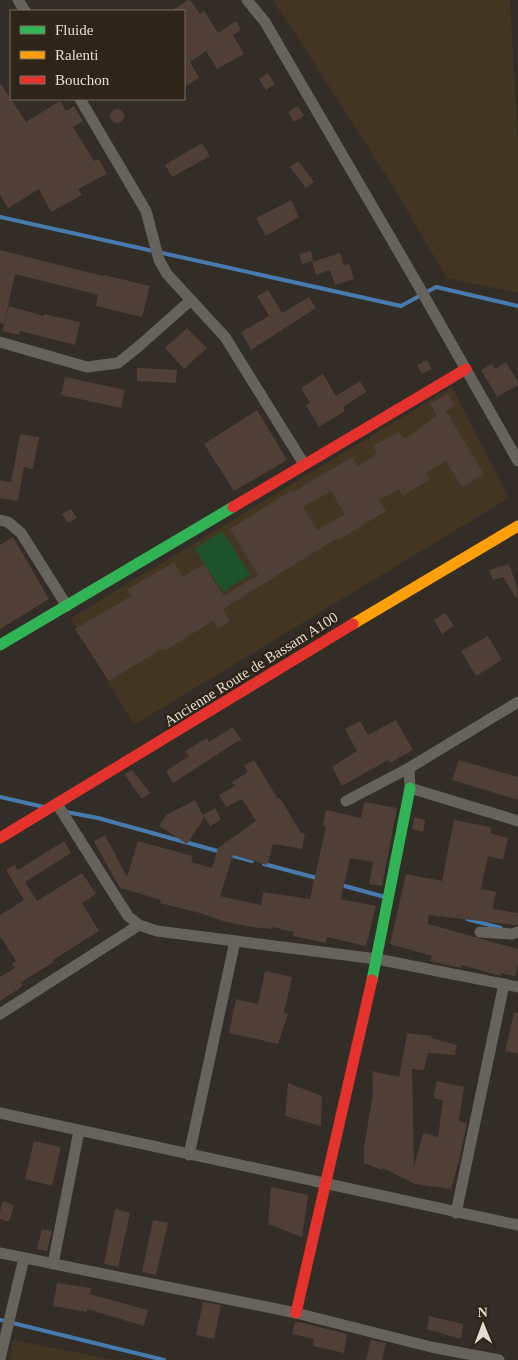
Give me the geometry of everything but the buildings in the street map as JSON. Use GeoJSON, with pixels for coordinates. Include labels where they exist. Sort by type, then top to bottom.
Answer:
{"type":"FeatureCollection","features":[{"type":"Feature","properties":{"kind":"street"},"geometry":{"type":"LineString","coordinates":[[247,0],[265,22],[518,461]]}},
{"type":"Feature","properties":{"kind":"street"},"geometry":{"type":"LineString","coordinates":[[81,100],[146,212],[160,260],[167,274],[225,337],[304,464]]}},
{"type":"Feature","properties":{"kind":"street"},"geometry":{"type":"LineString","coordinates":[[0,342],[87,367],[118,363],[191,300]]}},
{"type":"Feature","properties":{"kind":"street"},"geometry":{"type":"LineString","coordinates":[[0,645],[466,369]]}},
{"type":"Feature","properties":{"kind":"street"},"geometry":{"type":"LineString","coordinates":[[0,520],[8,522],[21,533],[68,606]]}},
{"type":"Feature","properties":{"kind":"street","name":"Ancienne Route de Bassam A100"},"geometry":{"type":"LineString","coordinates":[[0,838],[518,526]]}},
{"type":"Feature","properties":{"kind":"street"},"geometry":{"type":"LineString","coordinates":[[346,801],[409,768],[518,702]]}},
{"type":"Feature","properties":{"kind":"street"},"geometry":{"type":"LineString","coordinates":[[296,1313],[377,959],[410,788],[409,768]]}},
{"type":"Feature","properties":{"kind":"street"},"geometry":{"type":"LineString","coordinates":[[410,788],[518,821]]}},
{"type":"Feature","properties":{"kind":"street"},"geometry":{"type":"LineString","coordinates":[[57,804],[128,916],[139,925],[157,931],[377,959],[518,987]]}},
{"type":"Feature","properties":{"kind":"street"},"geometry":{"type":"LineString","coordinates":[[0,1014],[139,925]]}},
{"type":"Feature","properties":{"kind":"street"},"geometry":{"type":"LineString","coordinates":[[480,932],[512,934],[518,932]]}},
{"type":"Feature","properties":{"kind":"street"},"geometry":{"type":"LineString","coordinates":[[189,1155],[235,941]]}},
{"type":"Feature","properties":{"kind":"street"},"geometry":{"type":"LineString","coordinates":[[456,1213],[504,984]]}},
{"type":"Feature","properties":{"kind":"street"},"geometry":{"type":"LineString","coordinates":[[0,1113],[518,1225]]}},
{"type":"Feature","properties":{"kind":"street"},"geometry":{"type":"LineString","coordinates":[[53,1264],[79,1130]]}},
{"type":"Feature","properties":{"kind":"street"},"geometry":{"type":"LineString","coordinates":[[0,1253],[296,1313],[431,1347],[499,1360]]}},
{"type":"Feature","properties":{"kind":"street"},"geometry":{"type":"LineString","coordinates":[[0,1359],[3,1330],[24,1258]]}},
{"type":"Feature","properties":{"kind":"shaded area"},"geometry":{"type":"Polygon","coordinates":[[[272,0],[510,0],[518,142],[518,293],[447,278],[389,180],[272,0]]]}},
{"type":"Feature","properties":{"kind":"shaded area"},"geometry":{"type":"Polygon","coordinates":[[[452,387],[509,498],[134,725],[71,618],[452,387]]]}},
{"type":"Feature","properties":{"kind":"shaded area"},"geometry":{"type":"Polygon","coordinates":[[[13,1340],[116,1360],[9,1360],[13,1340]]]}},
{"type":"Feature","properties":{"kind":"green space"},"geometry":{"type":"Polygon","coordinates":[[[222,531],[250,575],[223,592],[195,549],[222,531]]]}},
{"type":"Feature","properties":{"kind":"waterway"},"geometry":{"type":"LineString","coordinates":[[0,217],[401,306],[436,287],[518,306]]}},
{"type":"Feature","properties":{"kind":"waterway"},"geometry":{"type":"LineString","coordinates":[[0,797],[44,807]]}},
{"type":"Feature","properties":{"kind":"waterway"},"geometry":{"type":"LineString","coordinates":[[66,812],[98,818],[221,852]]}},
{"type":"Feature","properties":{"kind":"waterway"},"geometry":{"type":"LineString","coordinates":[[230,855],[252,861]]}},
{"type":"Feature","properties":{"kind":"waterway"},"geometry":{"type":"LineString","coordinates":[[264,864],[317,878]]}},
{"type":"Feature","properties":{"kind":"waterway"},"geometry":{"type":"LineString","coordinates":[[341,885],[385,897]]}},
{"type":"Feature","properties":{"kind":"waterway"},"geometry":{"type":"LineString","coordinates":[[467,919],[501,928]]}},
{"type":"Feature","properties":{"kind":"waterway"},"geometry":{"type":"LineString","coordinates":[[0,1320],[164,1360]]}},
{"type":"Feature","properties":{"kind":"traffic: fast"},"geometry":{"type":"LineString","coordinates":[[0,645],[233,507]]}},
{"type":"Feature","properties":{"kind":"traffic: fast"},"geometry":{"type":"LineString","coordinates":[[372,980],[410,788]]}},
{"type":"Feature","properties":{"kind":"traffic: slow"},"geometry":{"type":"LineString","coordinates":[[353,624],[518,526]]}},
{"type":"Feature","properties":{"kind":"traffic: jam"},"geometry":{"type":"LineString","coordinates":[[233,507],[466,369]]}},
{"type":"Feature","properties":{"kind":"traffic: jam"},"geometry":{"type":"LineString","coordinates":[[0,838],[353,624]]}},
{"type":"Feature","properties":{"kind":"traffic: jam"},"geometry":{"type":"LineString","coordinates":[[296,1313],[372,980]]}}]}
